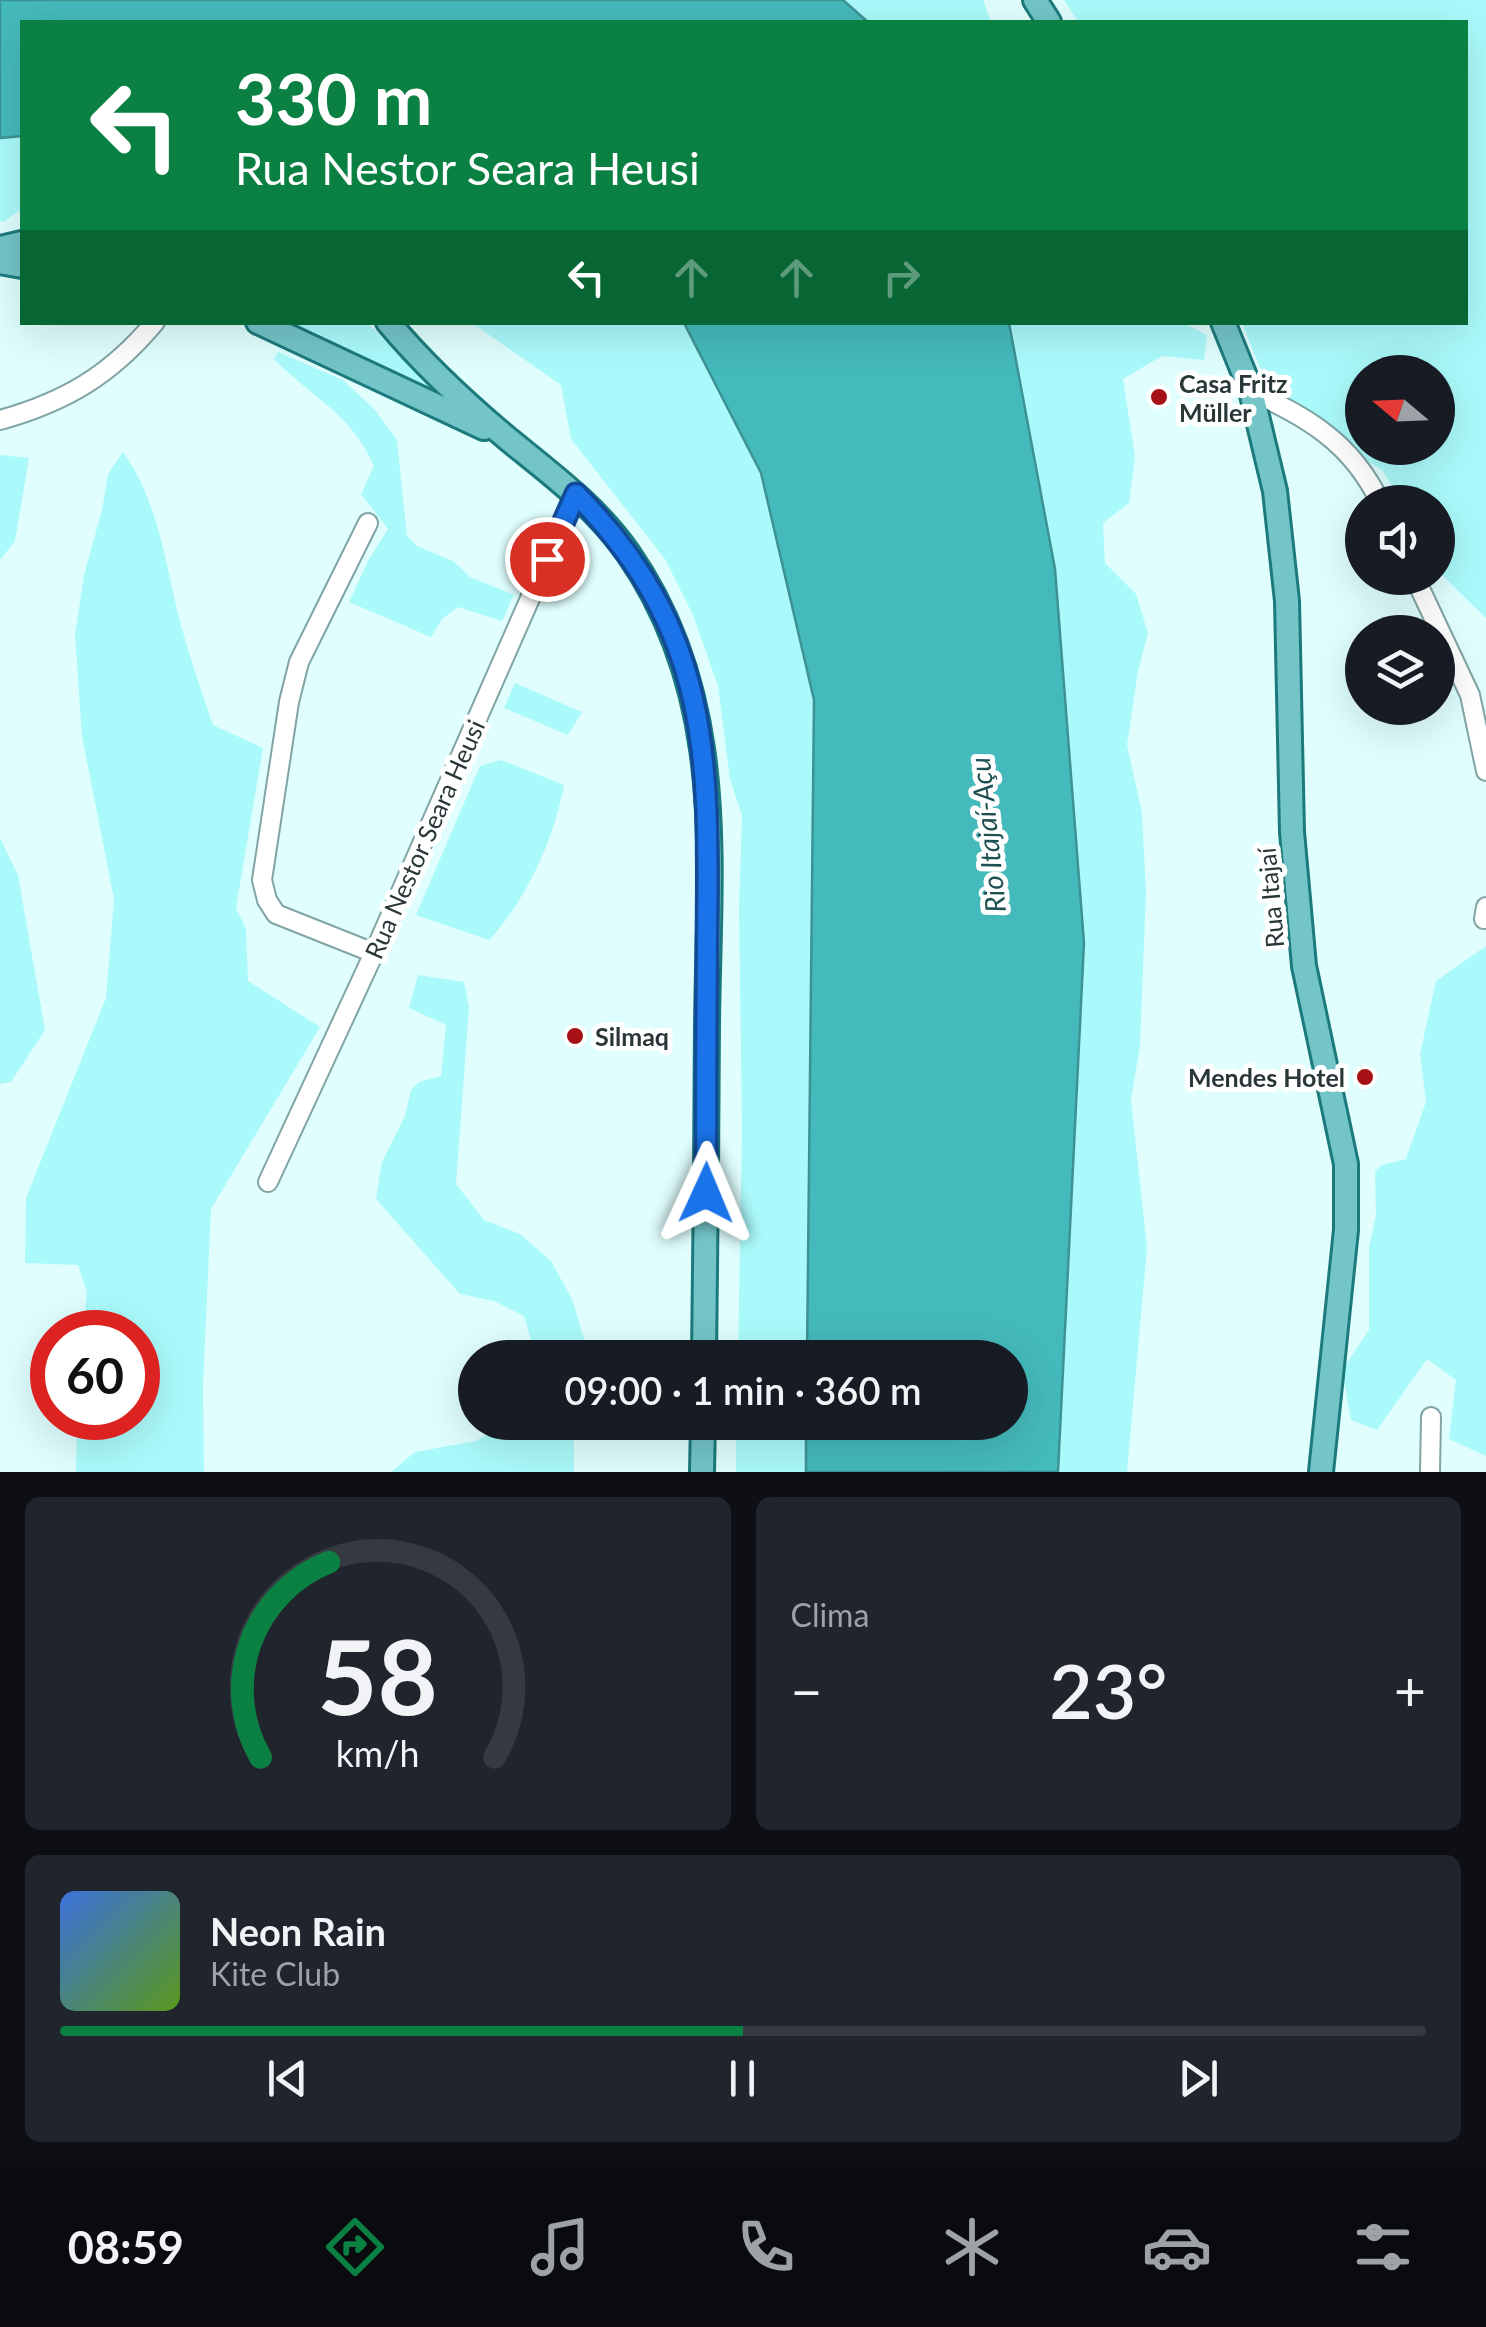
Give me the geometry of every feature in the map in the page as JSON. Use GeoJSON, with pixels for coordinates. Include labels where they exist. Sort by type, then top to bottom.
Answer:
{"type":"FeatureCollection","features":[{"type":"Feature","properties":{"kind":"main road"},"geometry":{"type":"LineString","coordinates":[[264,325],[510,440]]}},
{"type":"Feature","properties":{"kind":"main road"},"geometry":{"type":"LineString","coordinates":[[391,325],[443,380],[607,525],[648,584],[687,670],[699,718],[708,827],[704,1340]]}},
{"type":"Feature","properties":{"kind":"main road","name":"Rua Itajaí"},"geometry":{"type":"LineString","coordinates":[[1224,325],[1252,390],[1274,492],[1287,600],[1292,832],[1304,966],[1346,1164],[1346,1230],[1321,1472]]}},
{"type":"Feature","properties":{"kind":"main road"},"geometry":{"type":"LineString","coordinates":[[702,1472],[703,1440]]}},
{"type":"Feature","properties":{"kind":"street"},"geometry":{"type":"LineString","coordinates":[[0,420],[33,411],[92,383],[151,325]]}},
{"type":"Feature","properties":{"kind":"street"},"geometry":{"type":"LineString","coordinates":[[1252,390],[1309,419],[1332,437],[1370,485]]}},
{"type":"Feature","properties":{"kind":"street","name":"Rua Nestor Seara Heusi"},"geometry":{"type":"LineString","coordinates":[[268,1182],[374,954],[576,494]]}},
{"type":"Feature","properties":{"kind":"street"},"geometry":{"type":"LineString","coordinates":[[368,523],[299,662],[289,702],[262,880],[266,900],[276,914],[374,954]]}},
{"type":"Feature","properties":{"kind":"street"},"geometry":{"type":"LineString","coordinates":[[1423,595],[1470,695],[1486,771]]}},
{"type":"Feature","properties":{"kind":"street"},"geometry":{"type":"LineString","coordinates":[[1430,1472],[1431,1417]]}},
{"type":"Feature","properties":{"kind":"shaded area"},"geometry":{"type":"Polygon","coordinates":[[[843,0],[983,0],[990,20],[866,20],[843,0]]]}},
{"type":"Feature","properties":{"kind":"shaded area"},"geometry":{"type":"Polygon","coordinates":[[[1064,0],[1486,0],[1486,618],[1455,588],[1455,485],[1391,485],[1382,470],[1373,465],[1455,465],[1455,355],[1345,355],[1345,449],[1277,409],[1243,325],[1468,325],[1468,20],[1077,20],[1064,0]]]}},
{"type":"Feature","properties":{"kind":"shaded area"},"geometry":{"type":"Polygon","coordinates":[[[20,136],[20,210],[3,222],[0,221],[0,138],[20,136]]]}},
{"type":"Feature","properties":{"kind":"shaded area"},"geometry":{"type":"Polygon","coordinates":[[[299,325],[369,325],[451,401],[304,334],[299,325]]]}},
{"type":"Feature","properties":{"kind":"shaded area"},"geometry":{"type":"Polygon","coordinates":[[[475,325],[685,325],[761,473],[814,700],[807,1340],[738,1340],[742,816],[730,779],[718,686],[693,615],[665,559],[571,439],[561,385],[475,325]]]}},
{"type":"Feature","properties":{"kind":"shaded area"},"geometry":{"type":"Polygon","coordinates":[[[1009,325],[1188,325],[1207,335],[1204,360],[1162,356],[1123,379],[1135,457],[1129,503],[1103,523],[1105,563],[1136,594],[1148,633],[1127,745],[1142,813],[1146,892],[1140,1046],[1131,1100],[1147,1248],[1127,1472],[1058,1472],[1084,943],[1055,569],[1009,325]]]}},
{"type":"Feature","properties":{"kind":"shaded area"},"geometry":{"type":"Polygon","coordinates":[[[278,352],[343,380],[375,410],[397,440],[407,536],[417,546],[453,561],[470,577],[514,595],[502,621],[458,607],[442,619],[431,637],[349,602],[388,529],[361,494],[374,466],[342,419],[274,359],[278,352]]]}},
{"type":"Feature","properties":{"kind":"shaded area"},"geometry":{"type":"Polygon","coordinates":[[[123,452],[146,493],[182,629],[213,725],[263,748],[236,908],[246,929],[248,981],[320,1027],[211,1209],[203,1386],[204,1472],[76,1472],[77,1440],[160,1440],[160,1310],[85,1310],[87,1292],[78,1265],[25,1263],[26,1198],[106,998],[114,899],[82,736],[75,635],[84,575],[108,474],[123,452]]]}},
{"type":"Feature","properties":{"kind":"shaded area"},"geometry":{"type":"Polygon","coordinates":[[[0,455],[29,458],[15,541],[0,560],[0,455]]]}},
{"type":"Feature","properties":{"kind":"shaded area"},"geometry":{"type":"Polygon","coordinates":[[[515,683],[582,712],[568,735],[504,708],[515,683]]]}},
{"type":"Feature","properties":{"kind":"shaded area"},"geometry":{"type":"Polygon","coordinates":[[[501,760],[564,785],[537,867],[515,906],[489,940],[416,915],[480,766],[501,760]]]}},
{"type":"Feature","properties":{"kind":"shaded area"},"geometry":{"type":"Polygon","coordinates":[[[0,838],[18,875],[45,1030],[11,1082],[0,1084],[0,838]]]}},
{"type":"Feature","properties":{"kind":"shaded area"},"geometry":{"type":"Polygon","coordinates":[[[1486,946],[1486,1456],[1449,1439],[1456,1380],[1427,1359],[1377,1430],[1351,1420],[1342,1370],[1369,1330],[1369,1248],[1376,1215],[1375,1171],[1382,1165],[1406,1159],[1426,1102],[1420,1054],[1436,981],[1486,946]]]}},
{"type":"Feature","properties":{"kind":"shaded area"},"geometry":{"type":"Polygon","coordinates":[[[418,975],[464,982],[469,1007],[456,1184],[484,1220],[520,1234],[551,1261],[573,1301],[584,1340],[531,1340],[524,1316],[494,1301],[460,1294],[376,1199],[382,1162],[405,1116],[411,1090],[419,1082],[441,1076],[446,1025],[409,1008],[418,975]]]}},
{"type":"Feature","properties":{"kind":"shaded area"},"geometry":{"type":"Polygon","coordinates":[[[574,1440],[574,1472],[391,1472],[415,1452],[476,1441],[574,1440]]]}},
{"type":"Feature","properties":{"kind":"shaded area"},"geometry":{"type":"Polygon","coordinates":[[[736,1440],[806,1440],[806,1472],[736,1472],[736,1440]]]}},
{"type":"Feature","properties":{"kind":"water"},"geometry":{"type":"Polygon","coordinates":[[[0,0],[843,0],[866,20],[20,20],[20,136],[0,138],[0,0]]]}},
{"type":"Feature","properties":{"kind":"water","name":"Rio Itajaí-Açu"},"geometry":{"type":"Polygon","coordinates":[[[685,325],[1009,325],[1055,569],[1084,943],[1058,1472],[806,1472],[806,1440],[1028,1440],[1028,1340],[807,1340],[814,700],[761,473],[685,325]]]}},
{"type":"Feature","properties":{"kind":"place","name":"Casa Fritz Müller"},"geometry":{"type":"Point","coordinates":[1159,397]}},
{"type":"Feature","properties":{"kind":"place","name":"Silmaq"},"geometry":{"type":"Point","coordinates":[575,1036]}},
{"type":"Feature","properties":{"kind":"place","name":"Mendes Hotel"},"geometry":{"type":"Point","coordinates":[1365,1077]}},
{"type":"Feature","properties":{"kind":"route"},"geometry":{"type":"LineString","coordinates":[[547,559],[576,494],[607,525],[648,584],[687,670],[705,762],[708,827],[706,1193]]}}]}
